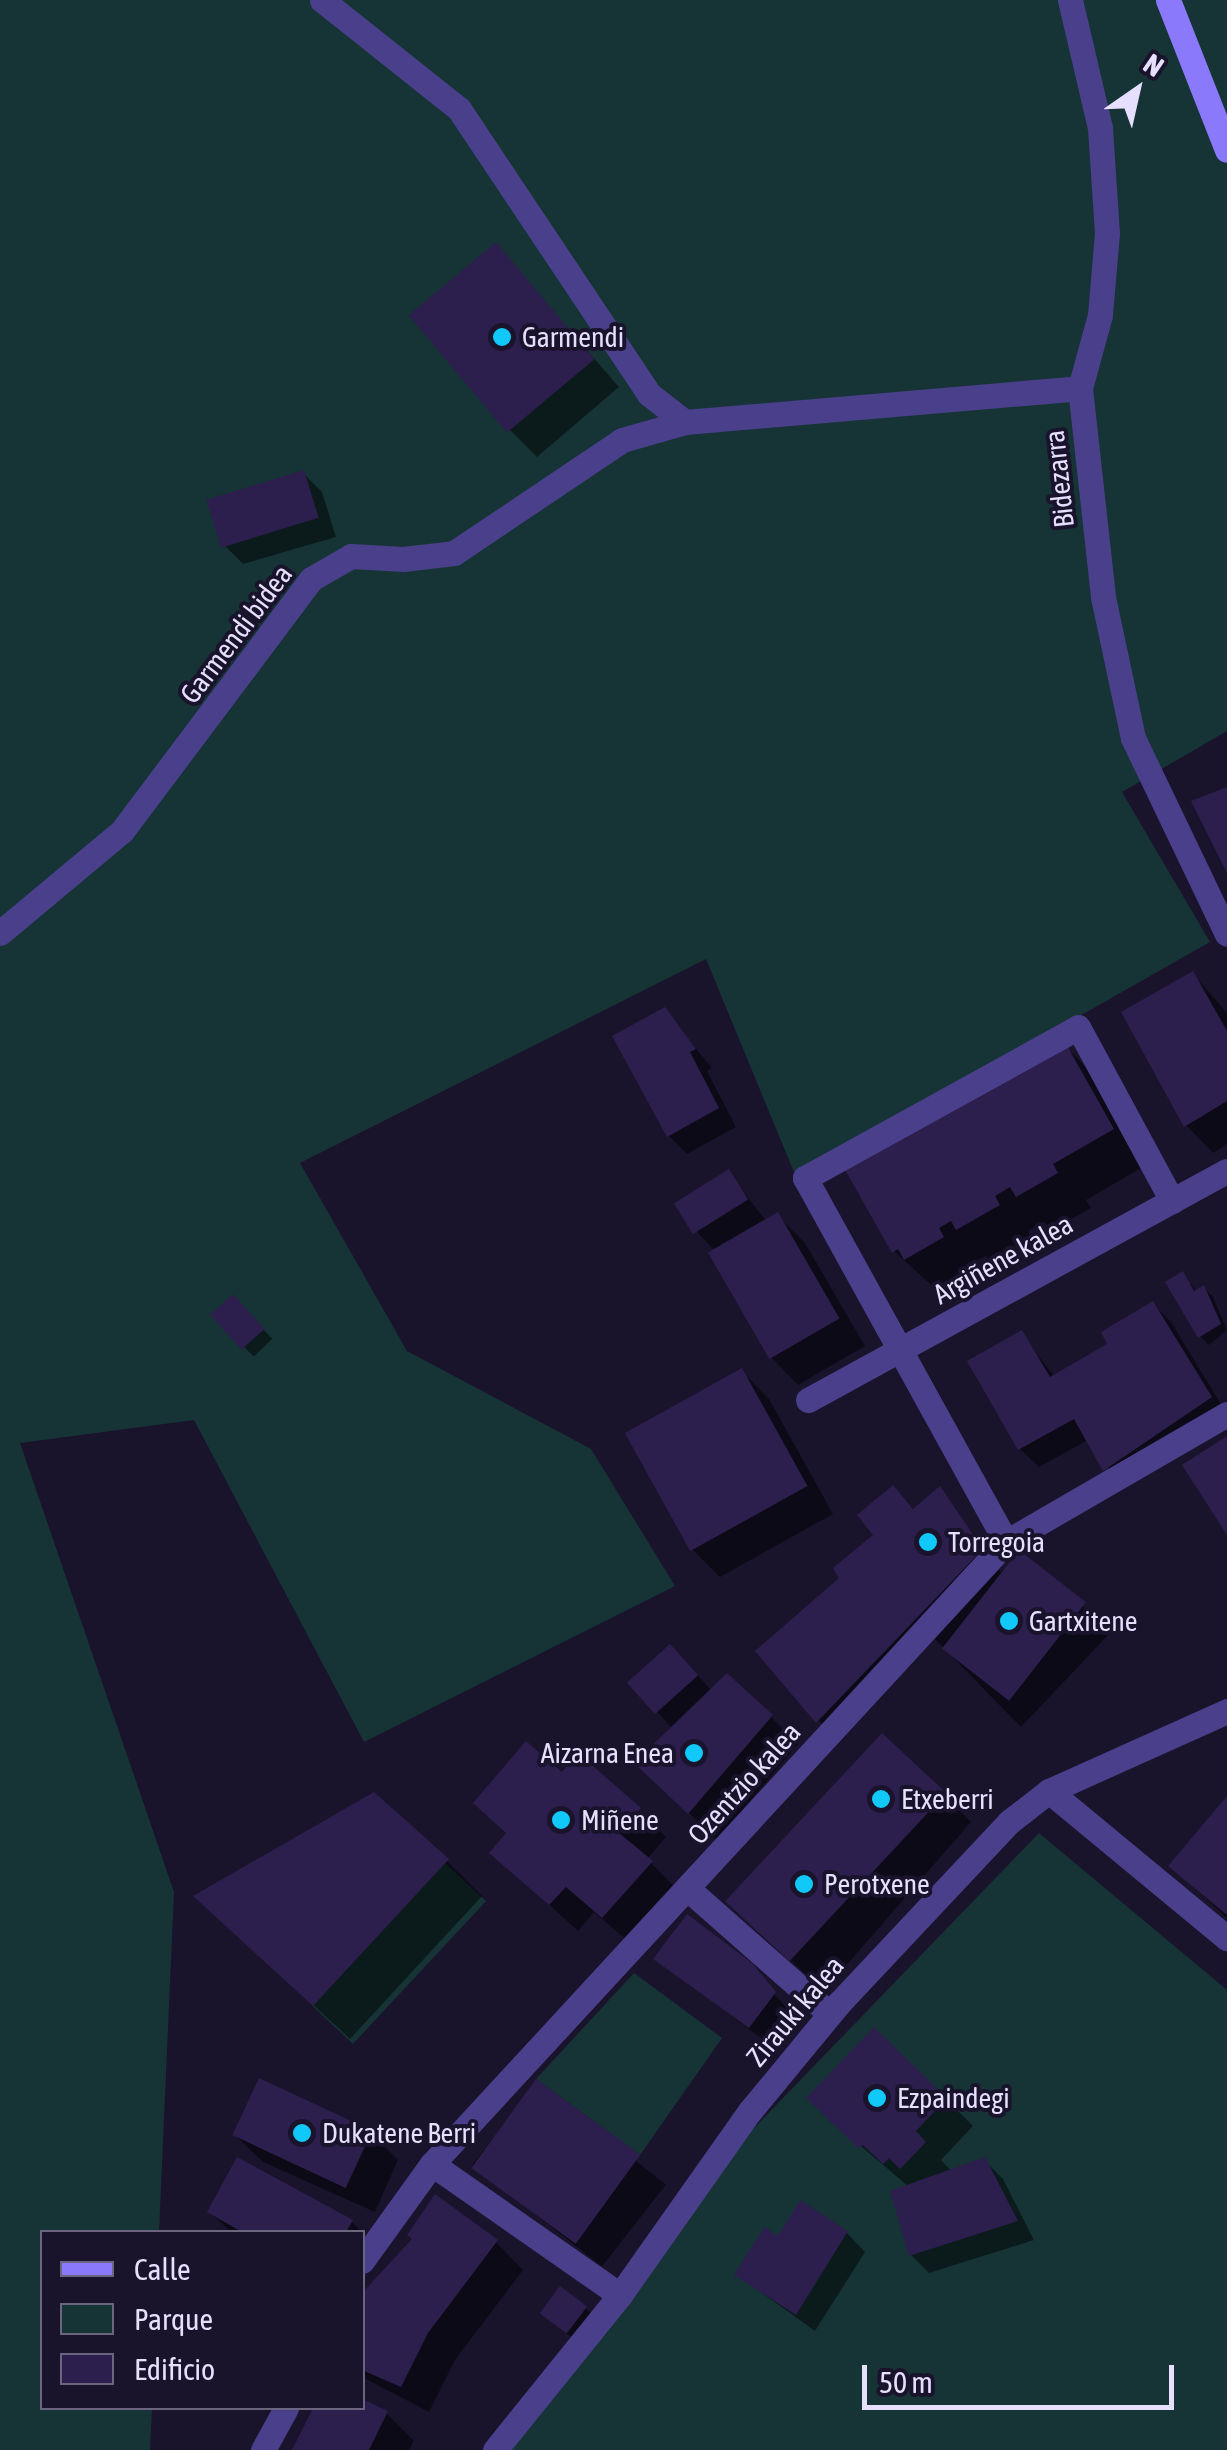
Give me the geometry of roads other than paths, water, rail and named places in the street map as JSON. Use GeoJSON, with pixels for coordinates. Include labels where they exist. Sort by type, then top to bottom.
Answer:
{"type":"FeatureCollection","features":[{"type":"Feature","properties":{"kind":"street"},"geometry":{"type":"LineString","coordinates":[[322,0],[460,109],[649,394],[685,422]]}},
{"type":"Feature","properties":{"kind":"street","name":"Bidezarra"},"geometry":{"type":"LineString","coordinates":[[1070,0],[1100,128],[1107,233],[1100,315],[1080,388],[1103,597],[1133,738],[1227,934]]}},
{"type":"Feature","properties":{"kind":"street"},"geometry":{"type":"LineString","coordinates":[[1168,0],[1227,150]]}},
{"type":"Feature","properties":{"kind":"street","name":"Garmendi bidea"},"geometry":{"type":"LineString","coordinates":[[0,934],[122,832],[311,579],[351,556],[403,559],[454,552],[622,440],[685,422],[1080,388]]}},
{"type":"Feature","properties":{"kind":"street"},"geometry":{"type":"LineString","coordinates":[[1006,1542],[805,1178],[1078,1027],[1172,1201]]}},
{"type":"Feature","properties":{"kind":"street","name":"Argiñene kalea"},"geometry":{"type":"LineString","coordinates":[[808,1400],[1227,1171]]}},
{"type":"Feature","properties":{"kind":"street","name":"Ozentzio kalea"},"geometry":{"type":"LineString","coordinates":[[365,2256],[432,2164],[1006,1542],[1227,1414]]}},
{"type":"Feature","properties":{"kind":"street","name":"Zirauki kalea"},"geometry":{"type":"LineString","coordinates":[[495,2450],[620,2294],[750,2111],[830,2014],[1008,1822],[1049,1791],[1227,1711]]}},
{"type":"Feature","properties":{"kind":"street"},"geometry":{"type":"LineString","coordinates":[[1049,1791],[1227,1938]]}},
{"type":"Feature","properties":{"kind":"street"},"geometry":{"type":"LineString","coordinates":[[688,1889],[830,2014]]}},
{"type":"Feature","properties":{"kind":"street"},"geometry":{"type":"LineString","coordinates":[[432,2164],[620,2294]]}},
{"type":"Feature","properties":{"kind":"street"},"geometry":{"type":"LineString","coordinates":[[264,2450],[285,2410]]}},
{"type":"Feature","properties":{"kind":"place","name":"Garmendi"},"geometry":{"type":"Point","coordinates":[502,337]}},
{"type":"Feature","properties":{"kind":"place","name":"Torregoia"},"geometry":{"type":"Point","coordinates":[928,1542]}},
{"type":"Feature","properties":{"kind":"place","name":"Gartxitene"},"geometry":{"type":"Point","coordinates":[1009,1621]}},
{"type":"Feature","properties":{"kind":"place","name":"Aizarna Enea"},"geometry":{"type":"Point","coordinates":[694,1753]}},
{"type":"Feature","properties":{"kind":"place","name":"Etxeberri"},"geometry":{"type":"Point","coordinates":[881,1799]}},
{"type":"Feature","properties":{"kind":"place","name":"Miñene"},"geometry":{"type":"Point","coordinates":[561,1820]}},
{"type":"Feature","properties":{"kind":"place","name":"Perotxene"},"geometry":{"type":"Point","coordinates":[804,1884]}},
{"type":"Feature","properties":{"kind":"place","name":"Ezpaindegi"},"geometry":{"type":"Point","coordinates":[877,2098]}},
{"type":"Feature","properties":{"kind":"place","name":"Dukatene Berri"},"geometry":{"type":"Point","coordinates":[302,2133]}}]}
